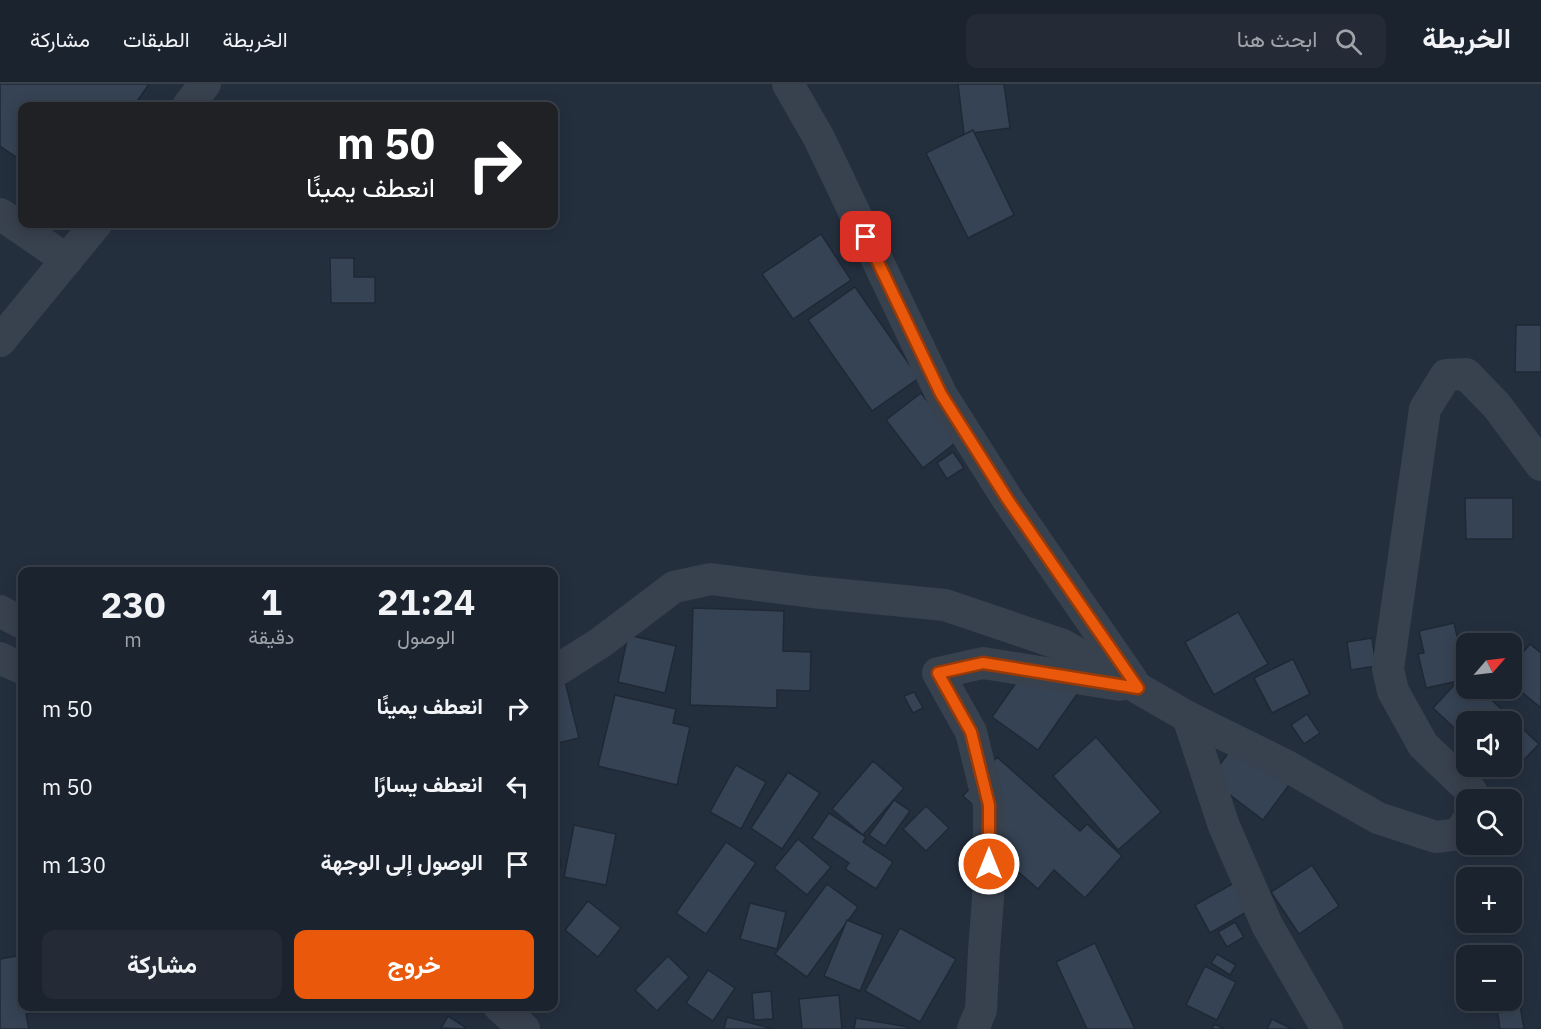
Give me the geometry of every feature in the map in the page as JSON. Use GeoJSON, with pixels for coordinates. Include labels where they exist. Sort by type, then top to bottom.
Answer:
{"type":"FeatureCollection","features":[{"type":"Feature","properties":{"kind":"street"},"geometry":{"type":"LineString","coordinates":[[191,102],[205,84]]}},
{"type":"Feature","properties":{"kind":"street"},"geometry":{"type":"LineString","coordinates":[[788,84],[819,138],[941,394],[1008,500],[1138,688]]}},
{"type":"Feature","properties":{"kind":"street"},"geometry":{"type":"LineString","coordinates":[[0,214],[18,226]]}},
{"type":"Feature","properties":{"kind":"street"},"geometry":{"type":"LineString","coordinates":[[20,228],[67,260]]}},
{"type":"Feature","properties":{"kind":"street"},"geometry":{"type":"LineString","coordinates":[[0,340],[93,228]]}},
{"type":"Feature","properties":{"kind":"street"},"geometry":{"type":"LineString","coordinates":[[1469,789],[1423,745],[1394,691],[1388,669],[1425,409],[1446,375],[1466,374],[1497,406],[1541,465]]}},
{"type":"Feature","properties":{"kind":"street"},"geometry":{"type":"LineString","coordinates":[[558,669],[600,643],[674,587],[711,579],[812,592],[945,604],[1063,645],[1188,717],[1286,765],[1378,818],[1436,837],[1456,834]]}},
{"type":"Feature","properties":{"kind":"street"},"geometry":{"type":"LineString","coordinates":[[0,611],[18,621]]}},
{"type":"Feature","properties":{"kind":"street"},"geometry":{"type":"LineString","coordinates":[[973,1029],[981,1010],[989,884],[989,805],[971,732],[938,673],[983,663],[1138,688]]}},
{"type":"Feature","properties":{"kind":"street"},"geometry":{"type":"LineString","coordinates":[[1188,717],[1224,826],[1267,925],[1327,1029]]}},
{"type":"Feature","properties":{"kind":"street"},"geometry":{"type":"LineString","coordinates":[[504,1011],[524,1029]]}},
{"type":"Feature","properties":{"kind":"building"},"geometry":{"type":"Polygon","coordinates":[[[0,84],[149,84],[137,102],[18,102],[18,158],[0,146],[0,84]]]}},
{"type":"Feature","properties":{"kind":"building"},"geometry":{"type":"Polygon","coordinates":[[[958,84],[1004,84],[1010,128],[964,134],[958,84]]]}},
{"type":"Feature","properties":{"kind":"building"},"geometry":{"type":"Polygon","coordinates":[[[973,130],[1014,215],[968,238],[926,153],[973,130]]]}},
{"type":"Feature","properties":{"kind":"building"},"geometry":{"type":"Polygon","coordinates":[[[821,234],[851,280],[793,319],[762,274],[821,234]]]}},
{"type":"Feature","properties":{"kind":"building"},"geometry":{"type":"Polygon","coordinates":[[[330,258],[354,258],[354,277],[375,277],[375,303],[331,303],[330,258]]]}},
{"type":"Feature","properties":{"kind":"building"},"geometry":{"type":"Polygon","coordinates":[[[855,287],[919,378],[872,411],[808,320],[855,287]]]}},
{"type":"Feature","properties":{"kind":"building"},"geometry":{"type":"Polygon","coordinates":[[[1516,325],[1541,325],[1541,372],[1515,372],[1516,325]]]}},
{"type":"Feature","properties":{"kind":"building"},"geometry":{"type":"Polygon","coordinates":[[[921,393],[958,441],[923,468],[886,420],[921,393]]]}},
{"type":"Feature","properties":{"kind":"building"},"geometry":{"type":"Polygon","coordinates":[[[953,452],[964,468],[947,479],[937,463],[953,452]]]}},
{"type":"Feature","properties":{"kind":"building"},"geometry":{"type":"Polygon","coordinates":[[[1465,498],[1513,498],[1513,539],[1466,539],[1465,498]]]}},
{"type":"Feature","properties":{"kind":"building"},"geometry":{"type":"Polygon","coordinates":[[[693,608],[784,611],[783,651],[811,652],[810,691],[777,690],[777,708],[690,705],[693,608]]]}},
{"type":"Feature","properties":{"kind":"building"},"geometry":{"type":"Polygon","coordinates":[[[1238,612],[1268,664],[1214,695],[1185,642],[1238,612]]]}},
{"type":"Feature","properties":{"kind":"building"},"geometry":{"type":"Polygon","coordinates":[[[1454,623],[1456,633],[1456,681],[1426,688],[1418,654],[1424,653],[1419,631],[1454,623]]]}},
{"type":"Feature","properties":{"kind":"building"},"geometry":{"type":"Polygon","coordinates":[[[628,635],[676,646],[665,693],[618,682],[628,635]]]}},
{"type":"Feature","properties":{"kind":"building"},"geometry":{"type":"Polygon","coordinates":[[[1372,638],[1376,666],[1351,670],[1347,642],[1372,638]]]}},
{"type":"Feature","properties":{"kind":"building"},"geometry":{"type":"Polygon","coordinates":[[[1530,644],[1541,653],[1541,708],[1522,692],[1522,654],[1530,644]]]}},
{"type":"Feature","properties":{"kind":"building"},"geometry":{"type":"Polygon","coordinates":[[[1034,657],[1080,690],[1038,750],[992,717],[1034,657]]]}},
{"type":"Feature","properties":{"kind":"building"},"geometry":{"type":"Polygon","coordinates":[[[1293,659],[1310,694],[1272,713],[1254,678],[1293,659]]]}},
{"type":"Feature","properties":{"kind":"building"},"geometry":{"type":"Polygon","coordinates":[[[565,681],[579,738],[558,743],[558,683],[565,681]]]}},
{"type":"Feature","properties":{"kind":"building"},"geometry":{"type":"Polygon","coordinates":[[[1456,683],[1456,699],[1491,699],[1504,711],[1456,711],[1456,730],[1433,708],[1456,683]]]}},
{"type":"Feature","properties":{"kind":"building"},"geometry":{"type":"Polygon","coordinates":[[[914,692],[923,708],[913,713],[904,696],[914,692]]]}},
{"type":"Feature","properties":{"kind":"building"},"geometry":{"type":"Polygon","coordinates":[[[615,695],[676,709],[673,723],[690,727],[677,785],[598,766],[615,695]]]}},
{"type":"Feature","properties":{"kind":"building"},"geometry":{"type":"Polygon","coordinates":[[[1307,714],[1320,733],[1304,744],[1291,725],[1307,714]]]}},
{"type":"Feature","properties":{"kind":"building"},"geometry":{"type":"Polygon","coordinates":[[[1522,728],[1539,744],[1522,762],[1522,728]]]}},
{"type":"Feature","properties":{"kind":"building"},"geometry":{"type":"Polygon","coordinates":[[[1096,737],[1161,812],[1118,850],[1053,776],[1096,737]]]}},
{"type":"Feature","properties":{"kind":"building"},"geometry":{"type":"Polygon","coordinates":[[[1235,744],[1289,785],[1263,820],[1209,779],[1235,744]]]}},
{"type":"Feature","properties":{"kind":"building"},"geometry":{"type":"Polygon","coordinates":[[[997,757],[1080,831],[1087,824],[1122,856],[1085,898],[1054,870],[1038,889],[988,845],[1001,830],[963,796],[997,757]]]}},
{"type":"Feature","properties":{"kind":"building"},"geometry":{"type":"Polygon","coordinates":[[[873,761],[904,788],[863,835],[832,809],[873,761]]]}},
{"type":"Feature","properties":{"kind":"building"},"geometry":{"type":"Polygon","coordinates":[[[736,765],[766,782],[741,829],[710,812],[736,765]]]}},
{"type":"Feature","properties":{"kind":"building"},"geometry":{"type":"Polygon","coordinates":[[[788,772],[820,793],[782,849],[751,828],[788,772]]]}},
{"type":"Feature","properties":{"kind":"building"},"geometry":{"type":"Polygon","coordinates":[[[894,800],[910,811],[885,846],[869,835],[894,800]]]}},
{"type":"Feature","properties":{"kind":"building"},"geometry":{"type":"Polygon","coordinates":[[[926,806],[949,828],[926,851],[903,829],[926,806]]]}},
{"type":"Feature","properties":{"kind":"building"},"geometry":{"type":"Polygon","coordinates":[[[829,813],[866,837],[863,842],[893,862],[876,889],[845,869],[849,863],[812,838],[829,813]]]}},
{"type":"Feature","properties":{"kind":"building"},"geometry":{"type":"Polygon","coordinates":[[[574,825],[616,834],[606,885],[564,877],[574,825]]]}},
{"type":"Feature","properties":{"kind":"building"},"geometry":{"type":"Polygon","coordinates":[[[798,839],[831,867],[807,895],[774,868],[798,839]]]}},
{"type":"Feature","properties":{"kind":"building"},"geometry":{"type":"Polygon","coordinates":[[[726,842],[756,863],[706,934],[676,913],[726,842]]]}},
{"type":"Feature","properties":{"kind":"building"},"geometry":{"type":"Polygon","coordinates":[[[1312,865],[1339,906],[1299,934],[1271,892],[1312,865]]]}},
{"type":"Feature","properties":{"kind":"building"},"geometry":{"type":"Polygon","coordinates":[[[1234,883],[1250,910],[1210,933],[1195,905],[1234,883]]]}},
{"type":"Feature","properties":{"kind":"building"},"geometry":{"type":"Polygon","coordinates":[[[827,884],[858,907],[807,977],[775,954],[827,884]]]}},
{"type":"Feature","properties":{"kind":"building"},"geometry":{"type":"Polygon","coordinates":[[[588,901],[621,928],[598,957],[565,930],[588,901]]]}},
{"type":"Feature","properties":{"kind":"building"},"geometry":{"type":"Polygon","coordinates":[[[750,903],[786,912],[777,949],[740,939],[750,903]]]}},
{"type":"Feature","properties":{"kind":"building"},"geometry":{"type":"Polygon","coordinates":[[[847,920],[883,935],[860,991],[824,976],[847,920]]]}},
{"type":"Feature","properties":{"kind":"building"},"geometry":{"type":"Polygon","coordinates":[[[1235,922],[1244,937],[1227,947],[1218,932],[1235,922]]]}},
{"type":"Feature","properties":{"kind":"building"},"geometry":{"type":"Polygon","coordinates":[[[900,928],[956,959],[920,1022],[865,991],[900,928]]]}},
{"type":"Feature","properties":{"kind":"building"},"geometry":{"type":"Polygon","coordinates":[[[1095,943],[1135,1029],[1087,1029],[1056,962],[1095,943]]]}},
{"type":"Feature","properties":{"kind":"building"},"geometry":{"type":"Polygon","coordinates":[[[1217,954],[1236,965],[1230,975],[1211,963],[1217,954]]]}},
{"type":"Feature","properties":{"kind":"building"},"geometry":{"type":"Polygon","coordinates":[[[18,956],[18,1011],[42,1011],[26,1014],[29,1029],[0,1029],[0,959],[18,956]]]}},
{"type":"Feature","properties":{"kind":"building"},"geometry":{"type":"Polygon","coordinates":[[[668,956],[689,977],[657,1011],[635,990],[668,956]]]}},
{"type":"Feature","properties":{"kind":"building"},"geometry":{"type":"Polygon","coordinates":[[[1205,966],[1236,982],[1217,1020],[1186,1005],[1205,966]]]}},
{"type":"Feature","properties":{"kind":"building"},"geometry":{"type":"Polygon","coordinates":[[[708,970],[735,988],[713,1021],[686,1003],[708,970]]]}},
{"type":"Feature","properties":{"kind":"building"},"geometry":{"type":"Polygon","coordinates":[[[771,991],[773,1019],[754,1020],[752,993],[771,991]]]}},
{"type":"Feature","properties":{"kind":"building"},"geometry":{"type":"Polygon","coordinates":[[[839,995],[842,1029],[802,1029],[799,999],[839,995]]]}},
{"type":"Feature","properties":{"kind":"building"},"geometry":{"type":"Polygon","coordinates":[[[1497,1011],[1521,1011],[1524,1029],[1500,1029],[1497,1011]]]}},
{"type":"Feature","properties":{"kind":"building"},"geometry":{"type":"Polygon","coordinates":[[[448,1016],[465,1027],[464,1029],[441,1028],[448,1016]]]}},
{"type":"Feature","properties":{"kind":"building"},"geometry":{"type":"Polygon","coordinates":[[[727,1017],[774,1029],[724,1029],[727,1017]]]}},
{"type":"Feature","properties":{"kind":"building"},"geometry":{"type":"Polygon","coordinates":[[[856,1018],[908,1027],[908,1029],[854,1029],[856,1018]]]}},
{"type":"Feature","properties":{"kind":"building"},"geometry":{"type":"Polygon","coordinates":[[[1272,1019],[1292,1029],[1267,1029],[1272,1019]]]}},
{"type":"Feature","properties":{"kind":"building"},"geometry":{"type":"Polygon","coordinates":[[[1214,1024],[1225,1029],[1212,1029],[1214,1024]]]}},
{"type":"Feature","properties":{"kind":"route"},"geometry":{"type":"LineString","coordinates":[[866,237],[941,394],[1008,500],[1138,688],[983,663],[938,673],[971,732],[989,805],[989,864]]}}]}
